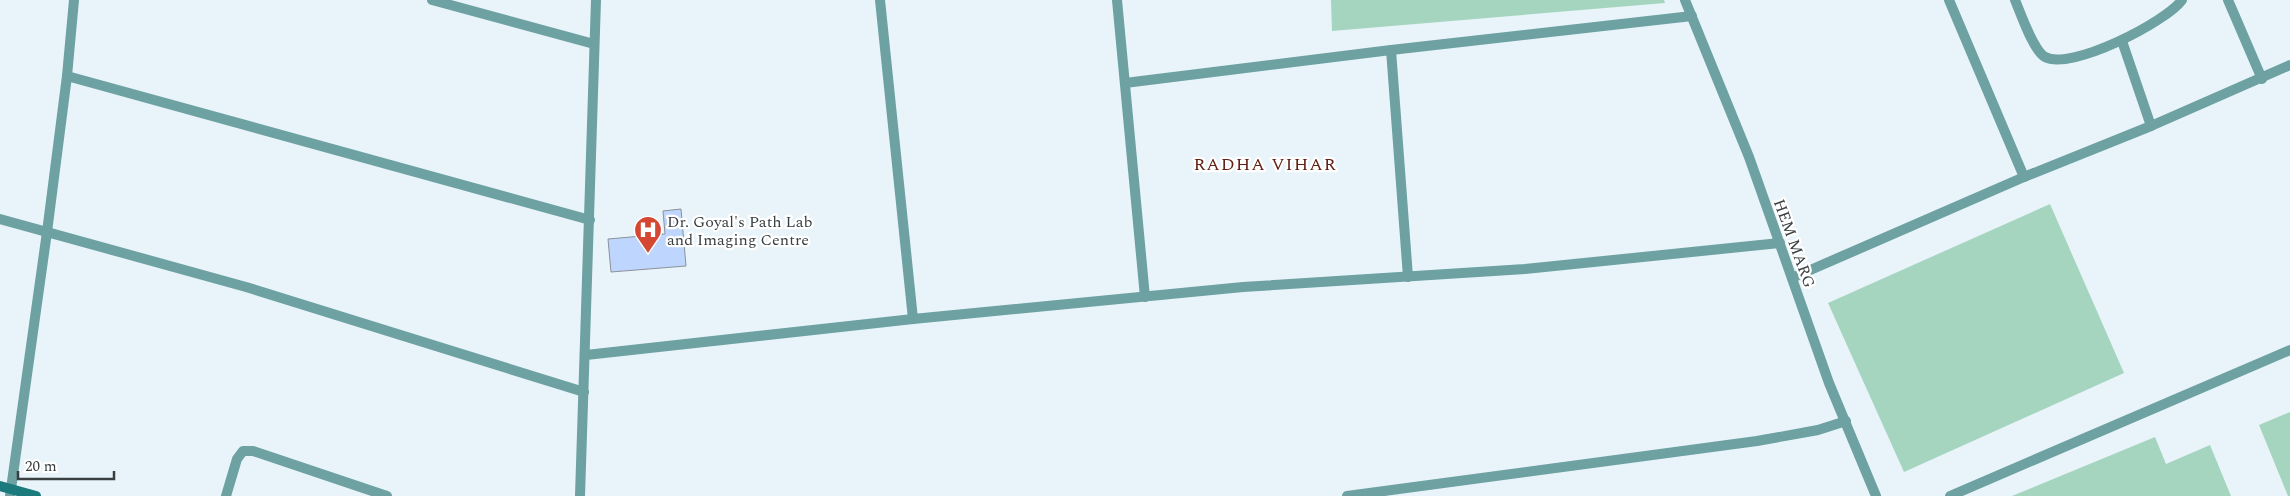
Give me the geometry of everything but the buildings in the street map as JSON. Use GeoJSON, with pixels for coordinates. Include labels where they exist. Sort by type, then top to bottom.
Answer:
{"type":"FeatureCollection","features":[{"type":"Feature","properties":{"kind":"main road"},"geometry":{"type":"LineString","coordinates":[[0,486],[11,492],[36,496]]}},
{"type":"Feature","properties":{"kind":"street"},"geometry":{"type":"LineString","coordinates":[[11,492],[67,76],[74,0]]}},
{"type":"Feature","properties":{"kind":"street"},"geometry":{"type":"LineString","coordinates":[[432,0],[594,44]]}},
{"type":"Feature","properties":{"kind":"street"},"geometry":{"type":"LineString","coordinates":[[580,496],[596,0]]}},
{"type":"Feature","properties":{"kind":"street"},"geometry":{"type":"LineString","coordinates":[[880,0],[913,319]]}},
{"type":"Feature","properties":{"kind":"street"},"geometry":{"type":"LineString","coordinates":[[1117,0],[1145,297]]}},
{"type":"Feature","properties":{"kind":"street","name":"HEM MARG"},"geometry":{"type":"LineString","coordinates":[[1685,0],[1749,158],[1829,383],[1876,496]]}},
{"type":"Feature","properties":{"kind":"street"},"geometry":{"type":"LineString","coordinates":[[1949,0],[2024,177]]}},
{"type":"Feature","properties":{"kind":"street"},"geometry":{"type":"LineString","coordinates":[[2015,0],[2033,42],[2044,57],[2057,60],[2071,59],[2122,41],[2175,10],[2182,0]]}},
{"type":"Feature","properties":{"kind":"street"},"geometry":{"type":"LineString","coordinates":[[2228,0],[2262,79]]}},
{"type":"Feature","properties":{"kind":"street"},"geometry":{"type":"LineString","coordinates":[[1124,83],[1390,50],[1692,16]]}},
{"type":"Feature","properties":{"kind":"street"},"geometry":{"type":"LineString","coordinates":[[2122,41],[2151,126]]}},
{"type":"Feature","properties":{"kind":"street"},"geometry":{"type":"LineString","coordinates":[[1390,50],[1408,276]]}},
{"type":"Feature","properties":{"kind":"street"},"geometry":{"type":"LineString","coordinates":[[1792,278],[2024,177],[2151,126],[2290,66]]}},
{"type":"Feature","properties":{"kind":"street"},"geometry":{"type":"LineString","coordinates":[[67,76],[590,220]]}},
{"type":"Feature","properties":{"kind":"street"},"geometry":{"type":"LineString","coordinates":[[0,220],[246,287],[584,392]]}},
{"type":"Feature","properties":{"kind":"street"},"geometry":{"type":"LineString","coordinates":[[586,355],[913,319],[1145,297],[1243,288],[1525,269],[1780,243]]}},
{"type":"Feature","properties":{"kind":"street"},"geometry":{"type":"LineString","coordinates":[[1950,496],[2290,350]]}},
{"type":"Feature","properties":{"kind":"street"},"geometry":{"type":"LineString","coordinates":[[1347,496],[1420,491],[1757,442],[1818,430],[1846,421]]}},
{"type":"Feature","properties":{"kind":"street"},"geometry":{"type":"LineString","coordinates":[[226,496],[237,459],[243,451],[253,451],[386,496]]}},
{"type":"Feature","properties":{"kind":"green space"},"geometry":{"type":"Polygon","coordinates":[[[1331,0],[1664,0],[1665,3],[1332,31],[1331,0]]]}},
{"type":"Feature","properties":{"kind":"green space"},"geometry":{"type":"Polygon","coordinates":[[[2050,204],[2124,373],[1904,472],[1828,303],[2050,204]]]}},
{"type":"Feature","properties":{"kind":"green space"},"geometry":{"type":"Polygon","coordinates":[[[2290,412],[2290,496],[2288,496],[2259,425],[2290,412]]]}},
{"type":"Feature","properties":{"kind":"green space"},"geometry":{"type":"Polygon","coordinates":[[[2155,437],[2166,464],[2210,445],[2231,496],[2012,496],[2155,437]]]}},
{"type":"Feature","properties":{"kind":"place","name":"Dr. Goyal's Path Lab and Imaging Centre"},"geometry":{"type":"Point","coordinates":[648,254]}},
{"type":"Feature","properties":{"kind":"district","name":"RADHA VIHAR"},"geometry":{"type":"Point","coordinates":[1265,164]}}]}
